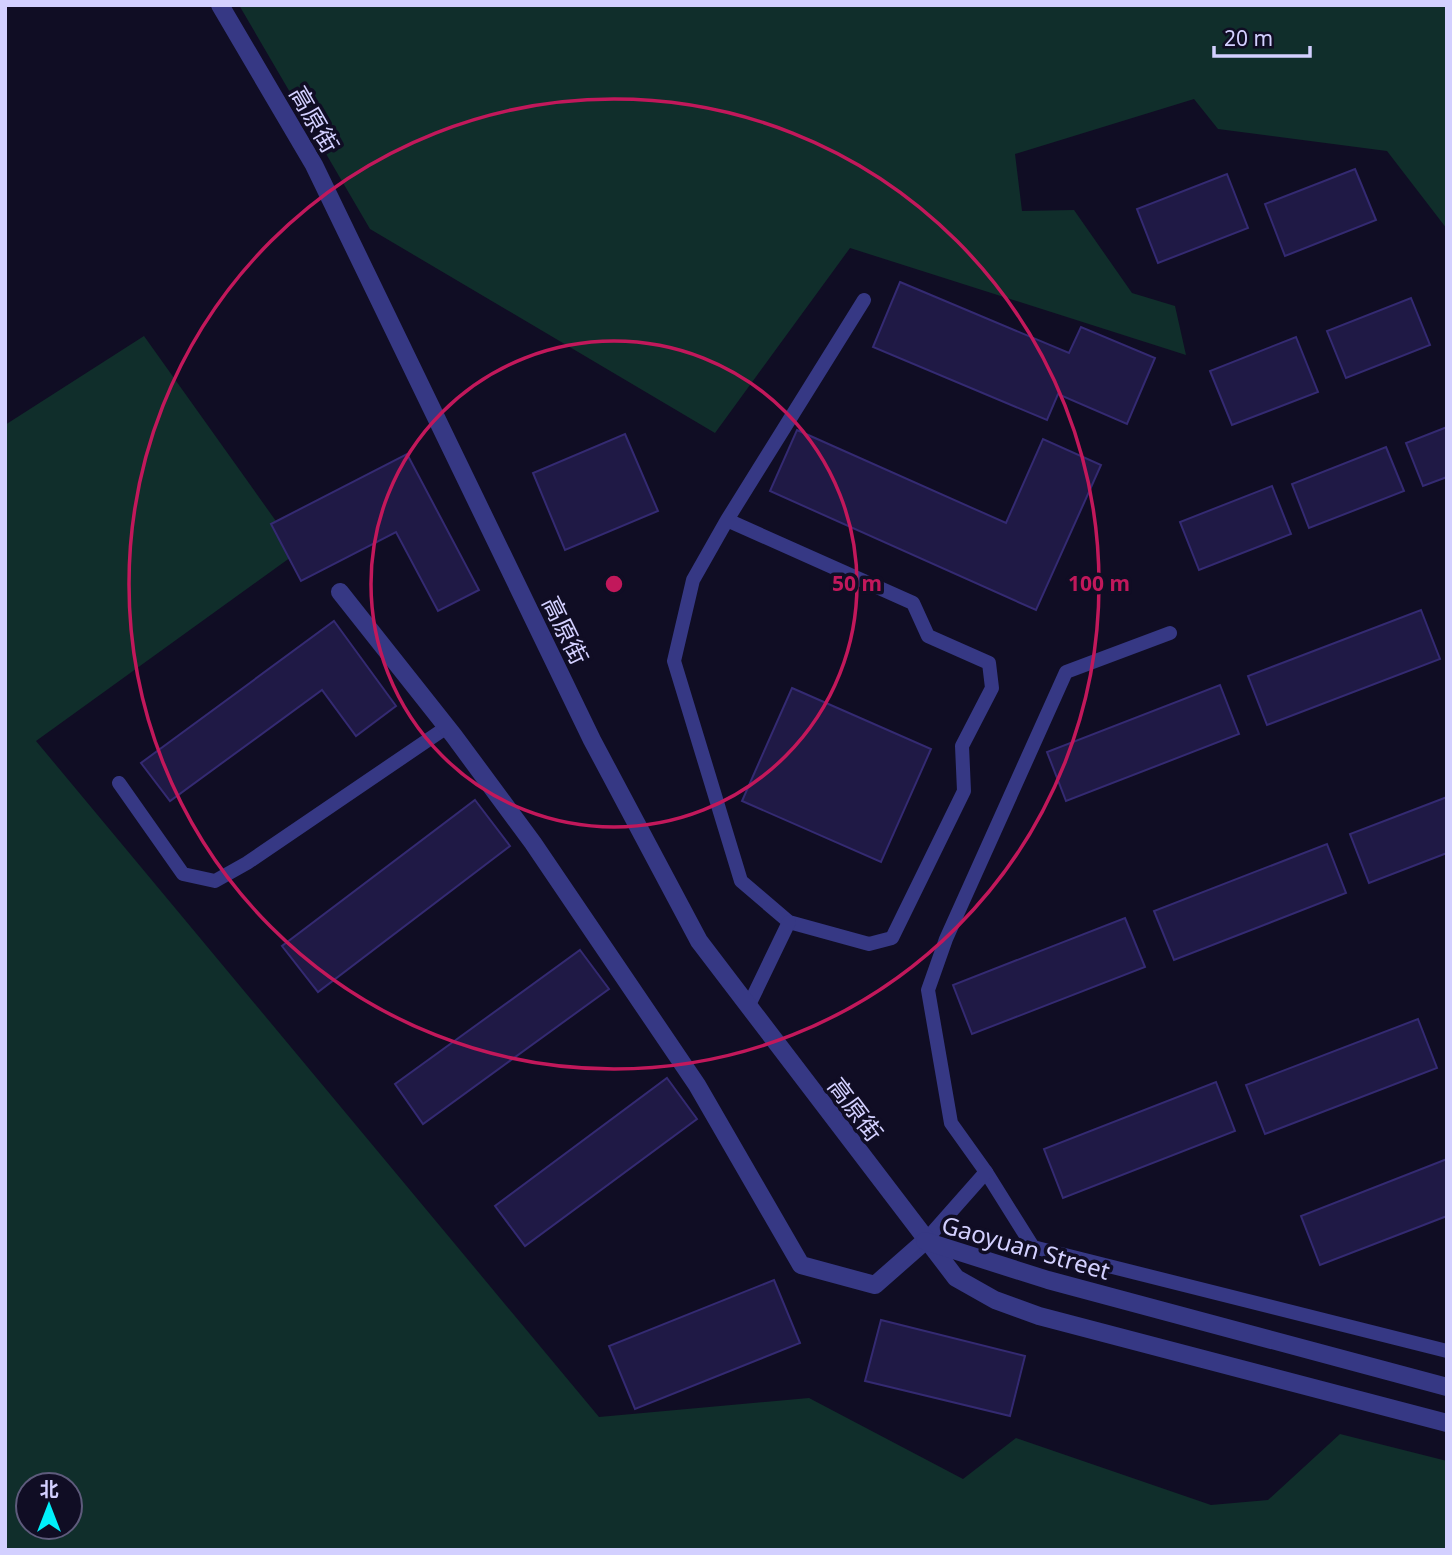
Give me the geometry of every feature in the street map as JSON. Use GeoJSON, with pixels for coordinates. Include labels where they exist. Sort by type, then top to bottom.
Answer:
{"type":"FeatureCollection","features":[{"type":"Feature","properties":{"kind":"street","name":"高原街"},"geometry":{"type":"LineString","coordinates":[[220,5],[314,165],[605,764],[699,942],[925,1241]]}},
{"type":"Feature","properties":{"kind":"street"},"geometry":{"type":"LineString","coordinates":[[340,592],[447,727],[533,843],[697,1085],[801,1265],[875,1285],[925,1241]]}},
{"type":"Feature","properties":{"kind":"street","name":"Gaoyuan Street"},"geometry":{"type":"LineString","coordinates":[[925,1241],[1048,1280],[1447,1387]]}},
{"type":"Feature","properties":{"kind":"street","name":"Gaoyuan Street"},"geometry":{"type":"LineString","coordinates":[[925,1241],[956,1278],[995,1300],[1017,1308],[1447,1423]]}},
{"type":"Feature","properties":{"kind":"lane"},"geometry":{"type":"LineString","coordinates":[[727,520],[913,603],[928,636],[989,663],[992,688],[962,746],[964,791],[892,938],[869,944],[789,922],[741,881],[674,661],[693,580],[727,520],[864,300]]}},
{"type":"Feature","properties":{"kind":"lane"},"geometry":{"type":"LineString","coordinates":[[1170,633],[1066,672],[946,939],[928,990],[951,1123],[986,1172],[1033,1247],[1447,1351]]}},
{"type":"Feature","properties":{"kind":"lane"},"geometry":{"type":"LineString","coordinates":[[119,782],[183,874],[215,881],[247,863],[447,727]]}},
{"type":"Feature","properties":{"kind":"lane"},"geometry":{"type":"LineString","coordinates":[[748,1007],[789,922]]}},
{"type":"Feature","properties":{"kind":"lane"},"geometry":{"type":"LineString","coordinates":[[925,1241],[986,1172]]}},
{"type":"Feature","properties":{"kind":"green space"},"geometry":{"type":"Polygon","coordinates":[[[239,5],[1447,5],[1447,229],[1387,151],[1218,129],[1194,99],[1015,154],[1022,211],[1074,210],[1132,293],[1175,306],[1186,355],[850,248],[715,433],[370,229],[239,5]]]}},
{"type":"Feature","properties":{"kind":"green space"},"geometry":{"type":"Polygon","coordinates":[[[144,336],[298,552],[36,741],[599,1417],[809,1398],[963,1479],[1016,1438],[1211,1505],[1268,1500],[1340,1434],[1447,1461],[1447,1550],[5,1550],[5,425],[144,336]]]}},
{"type":"Feature","properties":{"kind":"building"},"geometry":{"type":"Polygon","coordinates":[[[1355,169],[1376,220],[1285,256],[1265,204],[1355,169]]]}},
{"type":"Feature","properties":{"kind":"building"},"geometry":{"type":"Polygon","coordinates":[[[1227,174],[1248,228],[1158,263],[1137,209],[1227,174]]]}},
{"type":"Feature","properties":{"kind":"building"},"geometry":{"type":"Polygon","coordinates":[[[900,282],[1069,353],[1081,327],[1155,358],[1127,424],[1058,394],[1047,420],[873,347],[900,282]]]}},
{"type":"Feature","properties":{"kind":"building"},"geometry":{"type":"Polygon","coordinates":[[[1411,298],[1430,345],[1346,378],[1327,331],[1411,298]]]}},
{"type":"Feature","properties":{"kind":"building"},"geometry":{"type":"Polygon","coordinates":[[[1296,337],[1318,392],[1232,425],[1210,371],[1296,337]]]}},
{"type":"Feature","properties":{"kind":"building"},"geometry":{"type":"Polygon","coordinates":[[[1447,427],[1447,477],[1423,486],[1406,443],[1447,427]]]}},
{"type":"Feature","properties":{"kind":"building"},"geometry":{"type":"Polygon","coordinates":[[[797,430],[1006,523],[1043,439],[1101,465],[1036,610],[770,491],[797,430]]]}},
{"type":"Feature","properties":{"kind":"building"},"geometry":{"type":"Polygon","coordinates":[[[625,434],[658,511],[565,550],[533,473],[625,434]]]}},
{"type":"Feature","properties":{"kind":"building"},"geometry":{"type":"Polygon","coordinates":[[[1386,447],[1404,491],[1309,528],[1292,484],[1386,447]]]}},
{"type":"Feature","properties":{"kind":"building"},"geometry":{"type":"Polygon","coordinates":[[[407,454],[479,590],[438,611],[396,532],[301,581],[271,524],[407,454]]]}},
{"type":"Feature","properties":{"kind":"building"},"geometry":{"type":"Polygon","coordinates":[[[1272,486],[1291,534],[1199,570],[1180,522],[1272,486]]]}},
{"type":"Feature","properties":{"kind":"building"},"geometry":{"type":"Polygon","coordinates":[[[1421,610],[1440,659],[1267,725],[1248,676],[1421,610]]]}},
{"type":"Feature","properties":{"kind":"building"},"geometry":{"type":"Polygon","coordinates":[[[334,621],[396,706],[356,736],[322,690],[170,801],[141,763],[334,621]]]}},
{"type":"Feature","properties":{"kind":"building"},"geometry":{"type":"Polygon","coordinates":[[[1220,685],[1239,734],[1066,801],[1047,752],[1220,685]]]}},
{"type":"Feature","properties":{"kind":"building"},"geometry":{"type":"Polygon","coordinates":[[[792,688],[931,749],[881,862],[742,801],[792,688]]]}},
{"type":"Feature","properties":{"kind":"building"},"geometry":{"type":"Polygon","coordinates":[[[1447,797],[1447,853],[1369,883],[1350,834],[1447,797]]]}},
{"type":"Feature","properties":{"kind":"building"},"geometry":{"type":"Polygon","coordinates":[[[475,800],[510,846],[318,992],[282,946],[475,800]]]}},
{"type":"Feature","properties":{"kind":"building"},"geometry":{"type":"Polygon","coordinates":[[[1327,844],[1346,893],[1174,960],[1154,911],[1327,844]]]}},
{"type":"Feature","properties":{"kind":"building"},"geometry":{"type":"Polygon","coordinates":[[[1125,918],[1145,967],[972,1034],[953,985],[1125,918]]]}},
{"type":"Feature","properties":{"kind":"building"},"geometry":{"type":"Polygon","coordinates":[[[580,950],[609,989],[423,1124],[395,1084],[580,950]]]}},
{"type":"Feature","properties":{"kind":"building"},"geometry":{"type":"Polygon","coordinates":[[[1418,1019],[1437,1068],[1265,1134],[1246,1085],[1418,1019]]]}},
{"type":"Feature","properties":{"kind":"building"},"geometry":{"type":"Polygon","coordinates":[[[667,1078],[697,1119],[525,1246],[495,1206],[667,1078]]]}},
{"type":"Feature","properties":{"kind":"building"},"geometry":{"type":"Polygon","coordinates":[[[1216,1082],[1235,1131],[1063,1198],[1044,1149],[1216,1082]]]}},
{"type":"Feature","properties":{"kind":"building"},"geometry":{"type":"Polygon","coordinates":[[[1447,1159],[1447,1216],[1320,1265],[1301,1216],[1447,1159]]]}},
{"type":"Feature","properties":{"kind":"building"},"geometry":{"type":"Polygon","coordinates":[[[774,1280],[800,1343],[635,1409],[609,1346],[774,1280]]]}},
{"type":"Feature","properties":{"kind":"building"},"geometry":{"type":"Polygon","coordinates":[[[881,1320],[1025,1356],[1010,1416],[865,1381],[881,1320]]]}}]}
